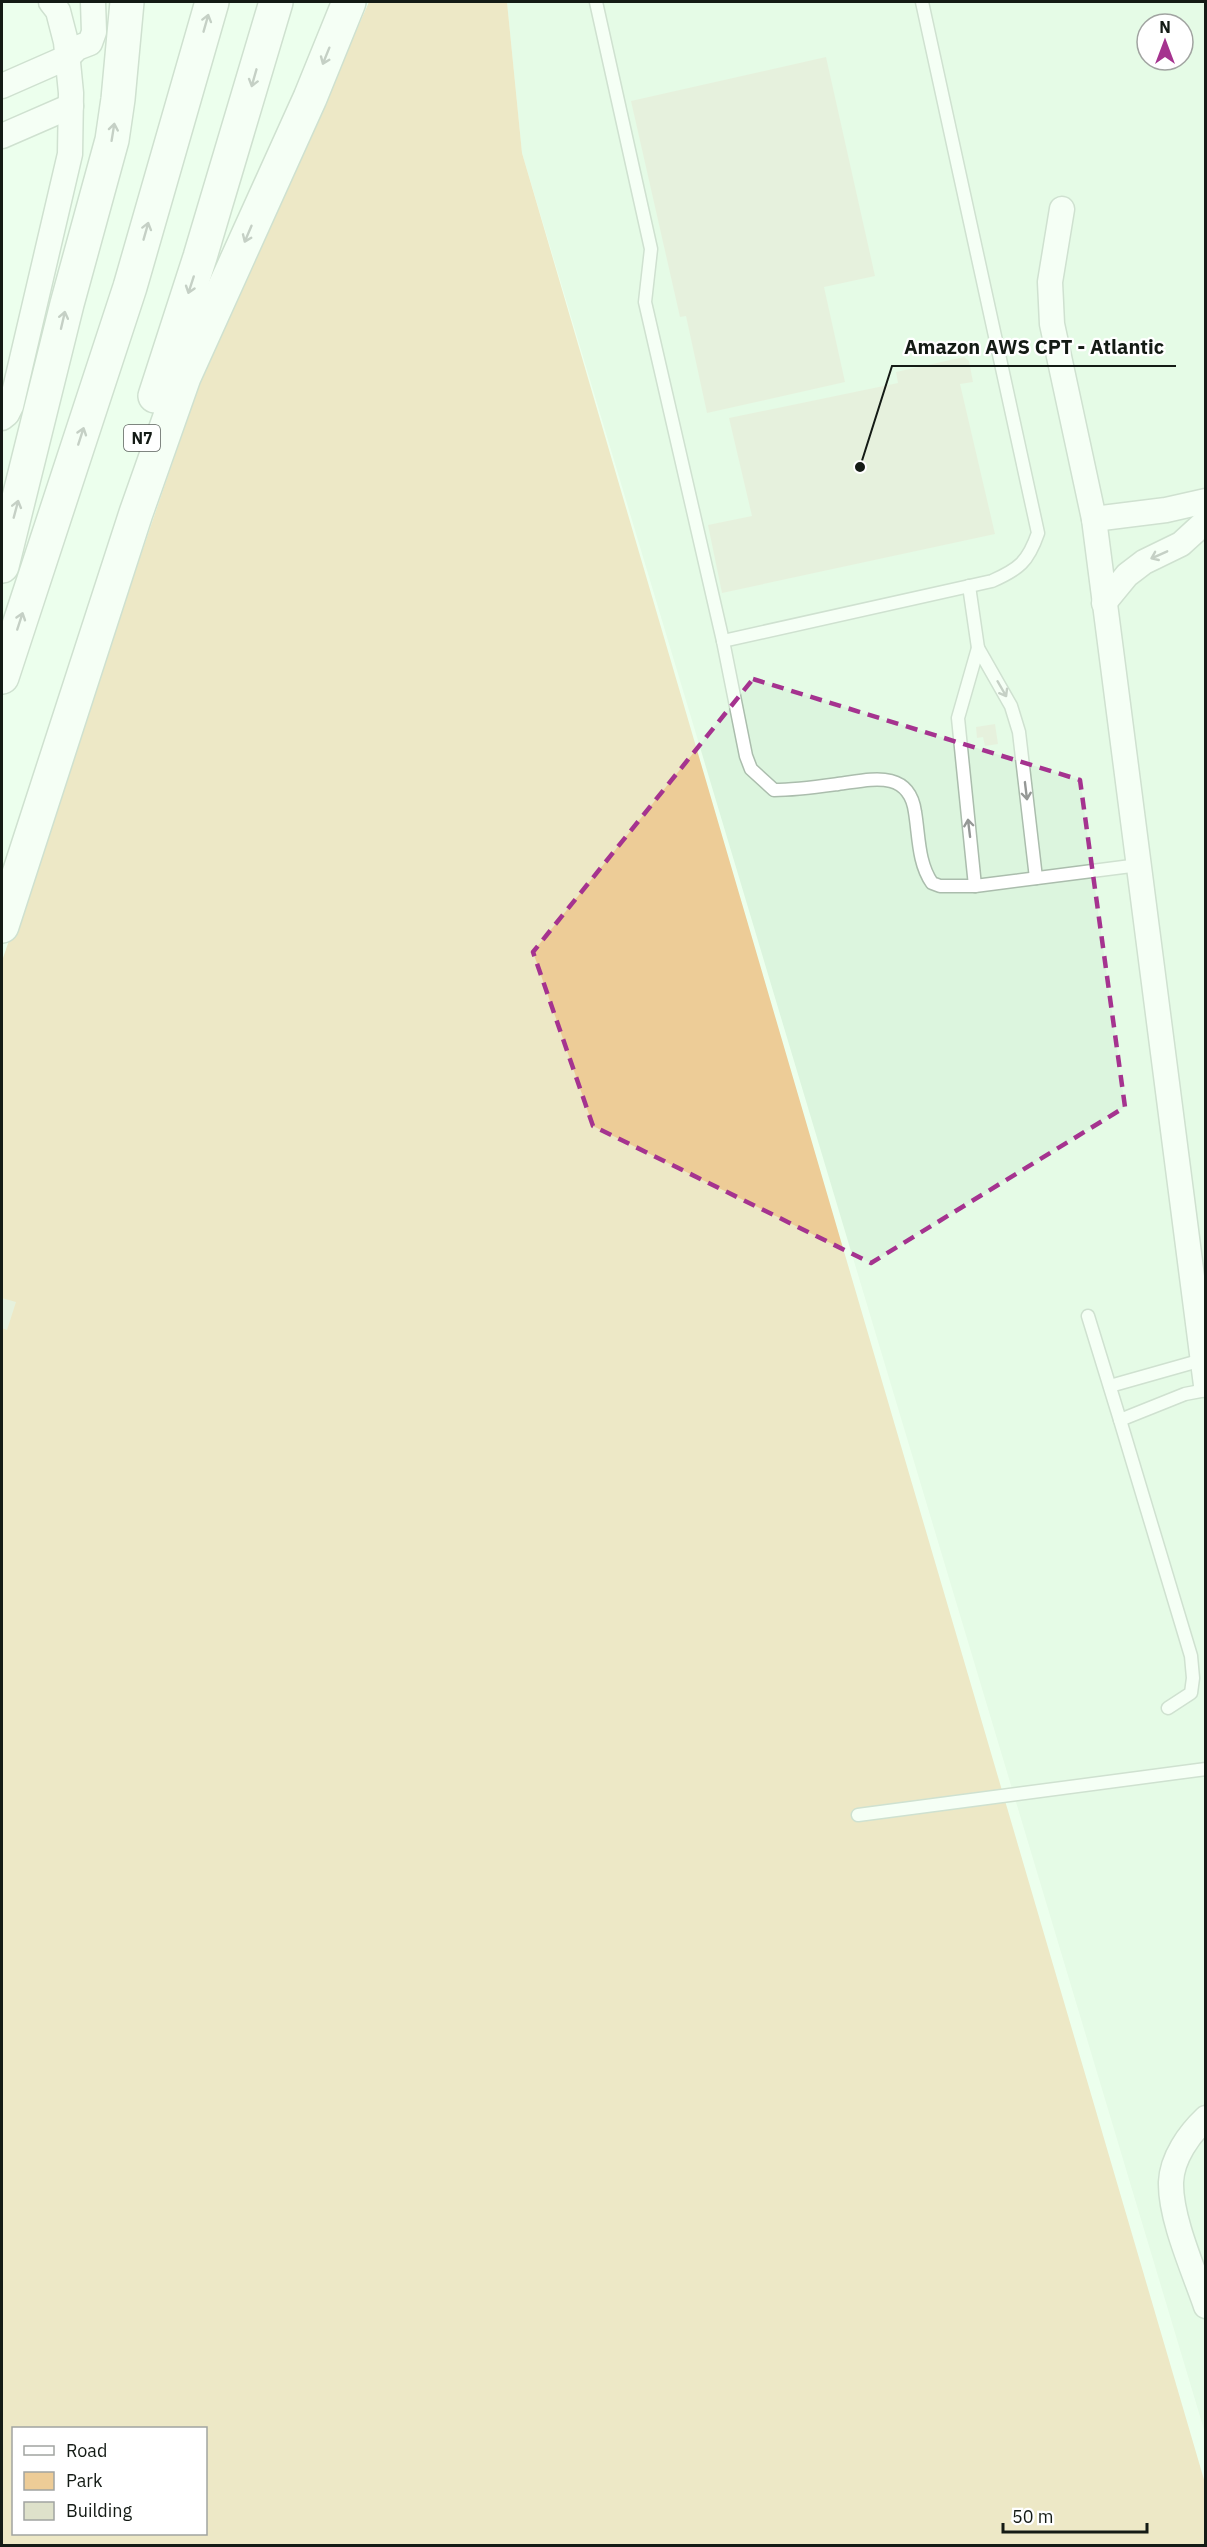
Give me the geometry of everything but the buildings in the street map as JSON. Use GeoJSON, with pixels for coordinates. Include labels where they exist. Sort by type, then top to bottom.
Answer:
{"type":"FeatureCollection","features":[{"type":"Feature","properties":{"kind":"highway"},"geometry":{"type":"LineString","coordinates":[[2,566],[67,304],[112,140],[127,2]]}},
{"type":"Feature","properties":{"kind":"highway"},"geometry":{"type":"LineString","coordinates":[[2,677],[130,287],[212,2]]}},
{"type":"Feature","properties":{"kind":"highway","name":"N7"},"geometry":{"type":"LineString","coordinates":[[2,873],[196,268],[276,2]]}},
{"type":"Feature","properties":{"kind":"highway"},"geometry":{"type":"LineString","coordinates":[[2,926],[136,513],[184,377],[310,98],[349,2]]}},
{"type":"Feature","properties":{"kind":"street"},"geometry":{"type":"LineString","coordinates":[[2,418],[10,406],[70,154],[71,106],[68,57],[58,11],[51,2]]}},
{"type":"Feature","properties":{"kind":"street"},"geometry":{"type":"LineString","coordinates":[[2,86],[68,57],[77,48],[90,43],[94,32],[93,2]]}},
{"type":"Feature","properties":{"kind":"street"},"geometry":{"type":"LineString","coordinates":[[2,136],[71,106]]}},
{"type":"Feature","properties":{"kind":"street"},"geometry":{"type":"LineString","coordinates":[[1062,209],[1050,282],[1052,324],[1094,519],[1206,1385]]}},
{"type":"Feature","properties":{"kind":"street"},"geometry":{"type":"LineString","coordinates":[[1094,519],[1166,510],[1206,501]]}},
{"type":"Feature","properties":{"kind":"street"},"geometry":{"type":"LineString","coordinates":[[1104,603],[1127,575],[1144,562],[1181,544],[1206,521]]}},
{"type":"Feature","properties":{"kind":"street"},"geometry":{"type":"LineString","coordinates":[[1206,2118],[1194,2129],[1178,2155],[1171,2181],[1175,2213],[1206,2306]]}},
{"type":"Feature","properties":{"kind":"lane"},"geometry":{"type":"LineString","coordinates":[[596,2],[651,249],[645,302],[723,640],[746,756],[751,769],[761,781],[774,790],[872,779],[897,783],[908,792],[914,801],[923,864],[932,883],[940,886],[975,886],[1139,865]]}},
{"type":"Feature","properties":{"kind":"lane"},"geometry":{"type":"LineString","coordinates":[[723,640],[992,581],[1011,573],[1023,564],[1032,552],[1038,533],[922,2]]}},
{"type":"Feature","properties":{"kind":"lane"},"geometry":{"type":"LineString","coordinates":[[969,586],[978,648],[1011,706],[1019,732],[1036,878]]}},
{"type":"Feature","properties":{"kind":"lane"},"geometry":{"type":"LineString","coordinates":[[975,886],[958,718],[978,648]]}},
{"type":"Feature","properties":{"kind":"lane"},"geometry":{"type":"LineString","coordinates":[[1088,1316],[1191,1656],[1193,1678],[1191,1693],[1168,1708]]}},
{"type":"Feature","properties":{"kind":"lane"},"geometry":{"type":"LineString","coordinates":[[1110,1386],[1202,1360]]}},
{"type":"Feature","properties":{"kind":"lane"},"geometry":{"type":"LineString","coordinates":[[1120,1420],[1185,1394],[1206,1390]]}},
{"type":"Feature","properties":{"kind":"lane"},"geometry":{"type":"LineString","coordinates":[[858,1815],[1206,1768]]}},
{"type":"Feature","properties":{"kind":"highlighted area"},"geometry":{"type":"Polygon","coordinates":[[[753,679],[1080,780],[1125,1107],[871,1263],[593,1126],[533,952],[753,679]]]}},
{"type":"Feature","properties":{"kind":"shaded area"},"geometry":{"type":"Polygon","coordinates":[[[507,2],[1205,2],[1205,2433],[522,153],[507,2]]]}},
{"type":"Feature","properties":{"kind":"green space"},"geometry":{"type":"Polygon","coordinates":[[[369,2],[507,2],[522,153],[1205,2483],[1205,2545],[2,2546],[2,961],[198,388],[369,2]]]}},
{"type":"Feature","properties":{"kind":"place","name":"Amazon AWS CPT - Atlantic"},"geometry":{"type":"Point","coordinates":[860,467]}}]}
